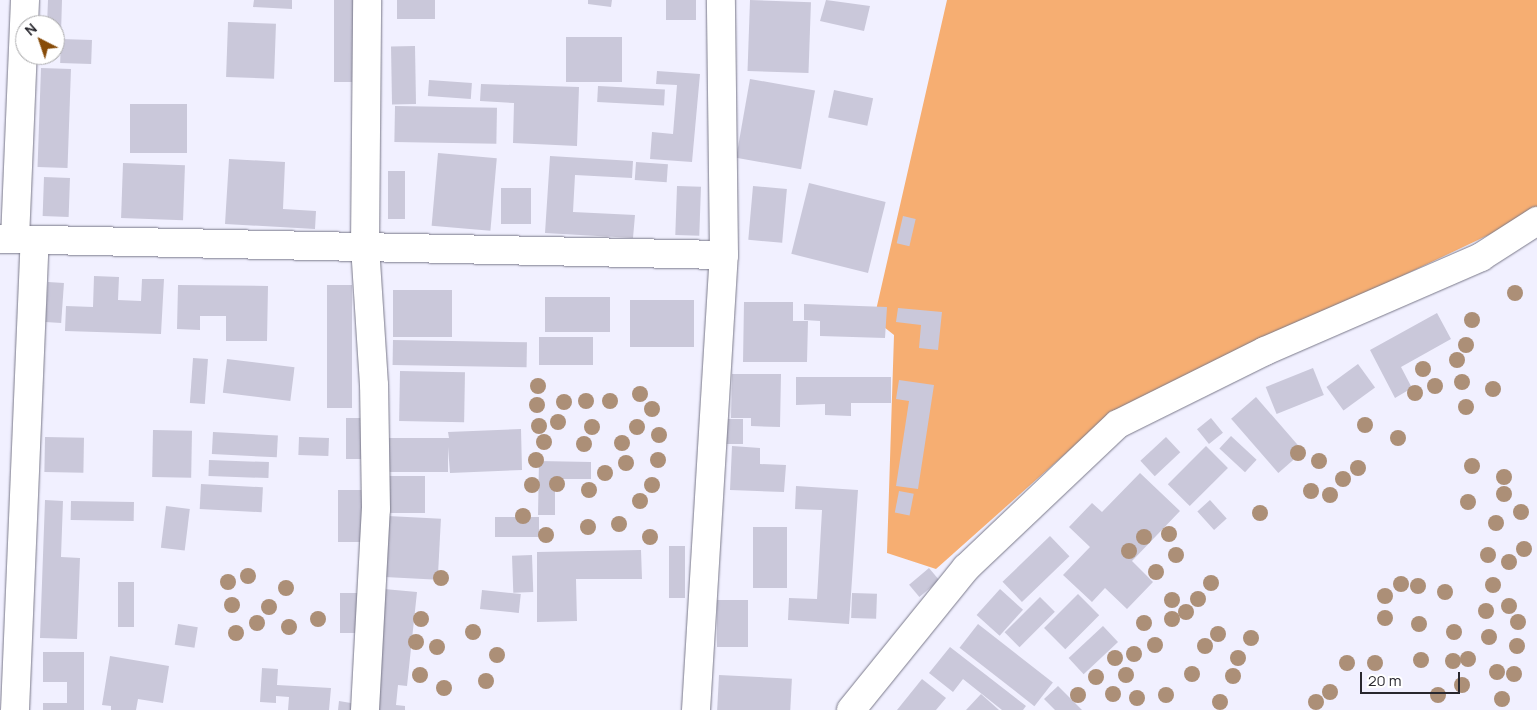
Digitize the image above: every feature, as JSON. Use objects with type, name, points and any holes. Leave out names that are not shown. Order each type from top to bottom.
[{"type":"street","points":[[15,710],[17,240],[25,0]]},
{"type":"street","points":[[365,710],[376,509],[374,385],[365,247],[367,0]]},
{"type":"street","points":[[696,710],[724,255],[721,0]]},
{"type":"street","points":[[851,710],[966,568],[1118,424],[1265,351],[1481,257],[1537,221]]},
{"type":"street","points":[[17,240],[724,255]]},
{"type":"shaded area","points":[[947,0],[1537,0],[1537,212],[1109,415],[936,569],[887,553],[894,335],[874,319]]},
{"type":"building","points":[[48,0],[62,0],[62,15],[47,15]]},
{"type":"building","points":[[254,0],[292,0],[292,9],[253,7]]},
{"type":"building","points":[[334,0],[357,0],[357,82],[334,82]]},
{"type":"building","points":[[397,0],[435,0],[435,19],[397,19]]},
{"type":"building","points":[[588,0],[612,0],[611,7],[588,4]]},
{"type":"building","points":[[666,0],[696,0],[696,20],[666,20]]},
{"type":"building","points":[[750,0],[811,2],[808,73],[748,71]]},
{"type":"building","points":[[826,0],[870,6],[864,31],[820,21]]},
{"type":"building","points":[[228,22],[276,24],[274,79],[226,77]]},
{"type":"building","points":[[566,37],[622,37],[622,82],[566,82]]},
{"type":"building","points":[[65,39],[92,40],[91,64],[65,63]]},
{"type":"building","points":[[391,46],[415,46],[416,104],[392,104]]},
{"type":"building","points":[[41,68],[71,69],[68,168],[38,167]]},
{"type":"building","points":[[657,71],[700,74],[692,162],[650,159],[652,132],[673,134],[677,85],[656,84]]},
{"type":"building","points":[[750,79],[815,90],[801,169],[736,158]]},
{"type":"building","points":[[429,80],[472,83],[471,99],[428,96]]},
{"type":"building","points":[[481,84],[579,87],[577,146],[513,143],[514,103],[480,101]]},
{"type":"building","points":[[598,86],[665,90],[664,105],[597,102]]},
{"type":"building","points":[[834,90],[873,98],[867,126],[828,117]]},
{"type":"building","points":[[130,104],[187,104],[187,153],[130,153]]},
{"type":"building","points":[[395,106],[497,108],[496,144],[394,142]]},
{"type":"building","points":[[438,153],[497,158],[490,231],[432,226]]},
{"type":"building","points":[[550,156],[633,161],[632,178],[575,175],[573,212],[635,215],[633,238],[545,233]]},
{"type":"building","points":[[229,159],[285,162],[283,209],[316,211],[315,229],[225,224]]},
{"type":"building","points":[[636,162],[668,164],[667,182],[635,180]]},
{"type":"building","points":[[123,163],[185,165],[183,220],[121,218]]},
{"type":"building","points":[[388,171],[405,171],[405,219],[388,219]]},
{"type":"building","points":[[44,177],[70,178],[69,217],[43,216]]},
{"type":"building","points":[[809,183],[886,202],[868,273],[791,254]]},
{"type":"building","points":[[677,186],[701,187],[699,236],[675,235]]},
{"type":"building","points":[[753,186],[787,189],[782,243],[748,240]]},
{"type":"building","points":[[501,188],[531,188],[531,224],[501,224]]},
{"type":"building","points":[[903,216],[916,219],[909,246],[897,243]]},
{"type":"building","points":[[94,276],[119,277],[118,300],[141,301],[142,279],[164,279],[161,334],[65,331],[66,306],[93,307]]},
{"type":"building","points":[[48,282],[64,283],[61,323],[45,322]]},
{"type":"building","points":[[178,285],[268,286],[267,341],[226,341],[226,316],[200,316],[200,330],[177,329]]},
{"type":"building","points":[[327,285],[352,285],[352,408],[327,408]]},
{"type":"building","points":[[393,290],[452,290],[452,337],[393,337]]},
{"type":"building","points":[[545,297],[610,297],[610,332],[545,332]]},
{"type":"building","points":[[630,300],[694,300],[694,347],[630,347]]},
{"type":"building","points":[[744,302],[793,302],[793,321],[808,321],[807,362],[743,362]]},
{"type":"building","points":[[804,304],[887,307],[885,338],[820,336],[820,321],[804,320]]},
{"type":"building","points":[[898,308],[942,312],[938,350],[919,348],[921,325],[896,322]]},
{"type":"building","points":[[1437,313],[1451,339],[1401,367],[1412,388],[1395,398],[1370,350]]},
{"type":"building","points":[[539,337],[593,337],[593,365],[539,365]]},
{"type":"building","points":[[393,340],[527,342],[527,367],[393,365]]},
{"type":"building","points":[[193,358],[208,359],[205,404],[190,403]]},
{"type":"building","points":[[227,359],[294,367],[290,401],[223,393]]},
{"type":"building","points":[[1358,364],[1375,387],[1343,410],[1326,387]]},
{"type":"building","points":[[1313,368],[1324,395],[1277,414],[1266,387]]},
{"type":"building","points":[[400,371],[465,372],[464,422],[399,421]]},
{"type":"building","points":[[732,374],[781,374],[780,427],[751,426],[751,418],[731,418]]},
{"type":"building","points":[[796,377],[891,377],[891,403],[851,403],[851,416],[825,415],[825,404],[796,405]]},
{"type":"building","points":[[899,380],[934,385],[918,489],[896,486],[909,401],[896,399]]},
{"type":"building","points":[[1256,397],[1303,451],[1278,473],[1231,419]]},
{"type":"building","points":[[346,418],[372,418],[372,459],[346,459]]},
{"type":"building","points":[[1211,418],[1223,433],[1209,444],[1197,429]]},
{"type":"building","points":[[720,419],[743,419],[743,444],[720,444]]},
{"type":"building","points":[[521,429],[522,470],[450,473],[448,447],[448,472],[388,472],[389,438],[449,438],[448,432]]},
{"type":"building","points":[[153,430],[192,431],[191,478],[152,477]]},
{"type":"building","points":[[213,432],[278,435],[277,457],[212,454]]},
{"type":"building","points":[[1231,436],[1257,460],[1245,472],[1219,448]]},
{"type":"building","points":[[45,437],[84,438],[83,473],[44,472]]},
{"type":"building","points":[[299,437],[329,438],[328,456],[298,455]]},
{"type":"building","points":[[1166,437],[1180,452],[1155,476],[1140,461]]},
{"type":"building","points":[[732,446],[760,448],[760,464],[786,465],[784,492],[730,490]]},
{"type":"building","points":[[1206,446],[1228,468],[1190,506],[1168,484]]},
{"type":"building","points":[[209,460],[269,462],[268,478],[208,476]]},
{"type":"building","points":[[539,461],[591,462],[591,479],[555,479],[555,515],[538,515]]},
{"type":"building","points":[[1140,473],[1180,511],[1132,561],[1153,582],[1127,609],[1105,588],[1092,602],[1063,575],[1090,547],[1069,527],[1092,503],[1102,512]]},
{"type":"building","points":[[387,476],[425,476],[425,513],[387,513]]},
{"type":"building","points":[[201,484],[263,487],[262,512],[200,509]]},
{"type":"building","points":[[796,486],[858,490],[849,624],[788,620],[789,598],[817,599],[822,510],[795,509]]},
{"type":"building","points":[[338,490],[362,490],[362,542],[338,542]]},
{"type":"building","points":[[899,491],[914,494],[910,515],[895,513]]},
{"type":"building","points":[[45,500],[63,501],[61,557],[80,558],[77,639],[40,638]]},
{"type":"building","points":[[1210,500],[1227,519],[1214,530],[1197,511]]},
{"type":"building","points":[[71,501],[134,502],[134,521],[71,520]]},
{"type":"building","points":[[166,506],[190,509],[185,551],[161,548]]},
{"type":"building","points":[[388,516],[441,519],[438,580],[385,577]]},
{"type":"building","points":[[495,517],[539,517],[539,537],[495,537]]},
{"type":"building","points":[[753,527],[787,527],[787,588],[753,588]]},
{"type":"building","points":[[1050,536],[1069,556],[1022,602],[1003,582]]},
{"type":"building","points":[[669,546],[685,546],[685,598],[669,598]]},
{"type":"building","points":[[641,550],[642,579],[576,579],[577,621],[537,622],[537,552]]},
{"type":"building","points":[[532,555],[533,592],[513,593],[512,556]]},
{"type":"building","points":[[929,568],[939,580],[919,597],[909,585]]},
{"type":"building","points":[[118,582],[134,582],[134,627],[118,627]]},
{"type":"building","points":[[384,589],[417,592],[407,686],[398,685],[396,705],[405,706],[405,710],[372,710]]},
{"type":"building","points":[[1000,589],[1023,610],[1000,636],[977,615]]},
{"type":"building","points":[[482,590],[521,594],[519,613],[480,609]]},
{"type":"building","points":[[340,593],[362,593],[362,633],[340,633]]},
{"type":"building","points":[[852,593],[877,594],[876,619],[851,618]]},
{"type":"building","points":[[1078,594],[1099,615],[1065,649],[1044,628]]},
{"type":"building","points":[[1040,597],[1055,612],[1019,647],[1005,632]]},
{"type":"building","points":[[717,600],[748,600],[748,647],[717,647]]},
{"type":"building","points":[[178,624],[198,627],[194,648],[175,645]]},
{"type":"building","points":[[978,624],[1053,682],[1034,706],[960,648]]},
{"type":"building","points":[[1103,626],[1118,642],[1084,674],[1069,658]]},
{"type":"building","points":[[950,647],[1026,706],[1023,710],[1002,710],[963,679],[953,692],[929,673]]},
{"type":"building","points":[[43,652],[84,652],[84,710],[43,710],[43,703],[67,703],[67,682],[43,682]]},
{"type":"building","points":[[110,656],[169,666],[163,703],[138,699],[136,710],[111,710],[111,706],[102,705]]},
{"type":"building","points":[[262,668],[278,669],[277,685],[331,688],[329,710],[288,710],[289,697],[276,696],[276,703],[260,702]]},
{"type":"building","points":[[719,675],[792,679],[790,710],[717,710]]},
{"type":"building","points":[[922,679],[946,698],[936,710],[897,710]]},
{"type":"building","points":[[1058,686],[1082,710],[1055,710],[1044,699]]},
{"type":"building","points":[[981,694],[999,710],[966,710]]},
{"type":"building","points":[[339,701],[357,704],[356,710],[338,710]]}]
